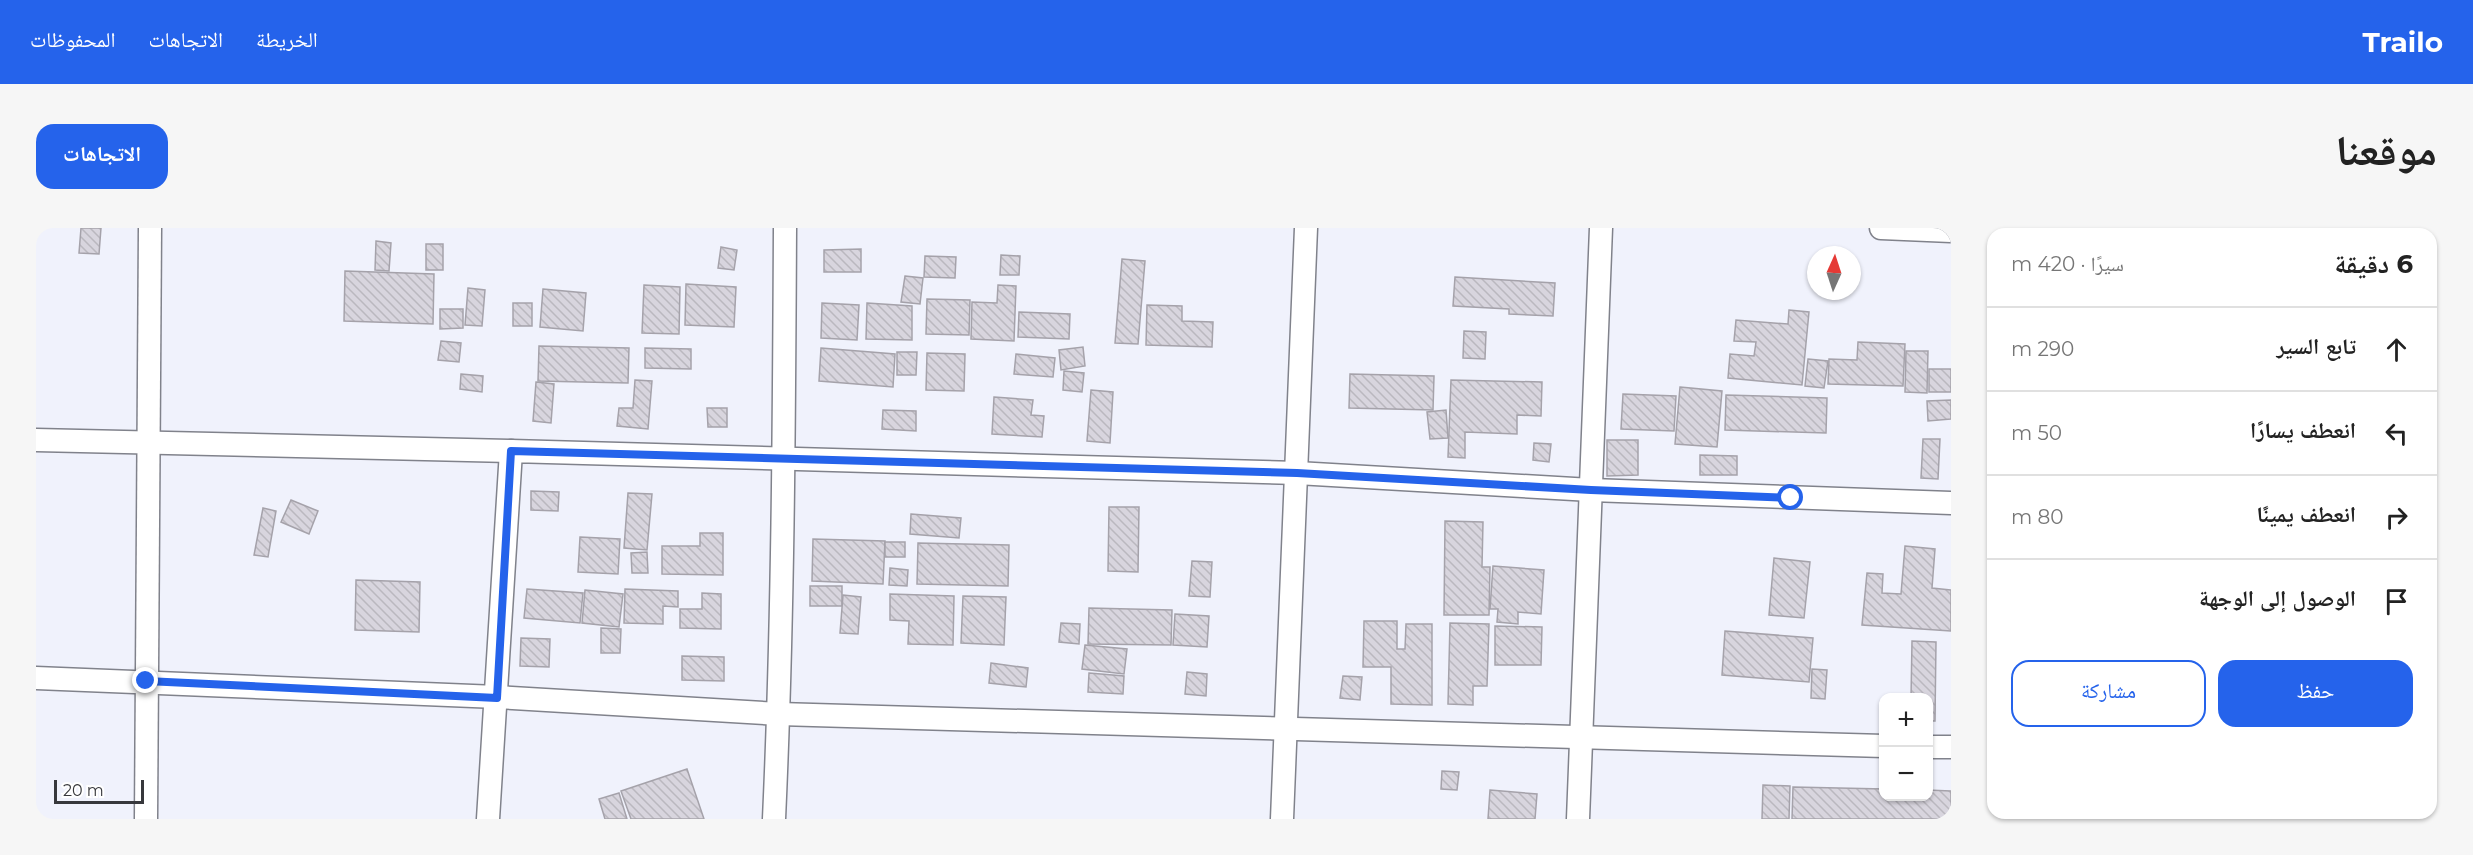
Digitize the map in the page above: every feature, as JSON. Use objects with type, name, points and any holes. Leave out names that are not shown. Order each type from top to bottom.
[{"type":"street","points":[[146,819],[150,228]]},
{"type":"street","points":[[774,819],[779,714],[784,459],[785,228]]},
{"type":"street","points":[[1282,819],[1306,228]]},
{"type":"street","points":[[1578,819],[1601,228]]},
{"type":"street","points":[[1881,228],[1951,231]]},
{"type":"street","points":[[36,440],[1297,473],[1591,490],[1951,503]]},
{"type":"street","points":[[488,819],[511,451]]},
{"type":"street","points":[[36,678],[497,698],[779,714],[1879,746]]},
{"type":"street","points":[[1933,747],[1951,747]]},
{"type":"building","points":[[81,228],[101,228],[99,254],[79,253]]},
{"type":"building","points":[[376,241],[391,243],[389,271],[375,270]]},
{"type":"building","points":[[426,244],[443,244],[443,270],[426,270]]},
{"type":"building","points":[[721,247],[737,250],[734,270],[718,268]]},
{"type":"building","points":[[861,249],[861,272],[824,272],[824,250]]},
{"type":"building","points":[[1001,255],[1020,256],[1019,275],[1000,275]]},
{"type":"building","points":[[925,256],[956,257],[955,278],[924,277]]},
{"type":"building","points":[[1122,259],[1145,261],[1138,344],[1115,343]]},
{"type":"building","points":[[345,271],[434,274],[433,324],[344,321]]},
{"type":"building","points":[[905,276],[923,278],[920,304],[901,302]]},
{"type":"building","points":[[1455,277],[1555,283],[1553,316],[1509,314],[1509,309],[1453,306]]},
{"type":"building","points":[[686,284],[736,287],[734,327],[685,325]]},
{"type":"building","points":[[644,285],[680,287],[679,334],[642,333]]},
{"type":"building","points":[[998,285],[1016,286],[1014,341],[971,339],[972,302],[997,303]]},
{"type":"building","points":[[468,288],[485,290],[482,326],[465,325]]},
{"type":"building","points":[[543,289],[586,293],[583,331],[540,327]]},
{"type":"building","points":[[927,299],[970,300],[969,335],[926,334]]},
{"type":"building","points":[[513,303],[532,303],[532,326],[513,326]]},
{"type":"building","points":[[822,303],[859,305],[857,340],[821,338]]},
{"type":"building","points":[[867,303],[912,306],[912,340],[866,339]]},
{"type":"building","points":[[1147,305],[1182,306],[1182,321],[1213,322],[1212,347],[1146,345]]},
{"type":"building","points":[[440,309],[463,309],[463,328],[440,329]]},
{"type":"building","points":[[1789,310],[1809,312],[1802,385],[1728,378],[1730,354],[1754,356],[1756,342],[1734,341],[1736,320],[1788,324]]},
{"type":"building","points":[[1019,312],[1070,314],[1069,339],[1018,337]]},
{"type":"building","points":[[1464,331],[1486,332],[1485,359],[1463,358]]},
{"type":"building","points":[[441,341],[461,343],[459,362],[438,360]]},
{"type":"building","points":[[1858,342],[1905,344],[1903,386],[1828,384],[1829,359],[1857,360]]},
{"type":"building","points":[[539,346],[629,348],[628,383],[538,381]]},
{"type":"building","points":[[1083,347],[1085,366],[1061,370],[1059,350]]},
{"type":"building","points":[[645,348],[691,349],[691,369],[645,368]]},
{"type":"building","points":[[821,348],[895,354],[893,387],[819,381]]},
{"type":"building","points":[[1906,351],[1928,351],[1927,393],[1905,392]]},
{"type":"building","points":[[897,352],[917,352],[916,375],[897,375]]},
{"type":"building","points":[[927,353],[965,354],[964,391],[926,390]]},
{"type":"building","points":[[1016,354],[1055,358],[1053,377],[1014,374]]},
{"type":"building","points":[[1808,359],[1828,361],[1824,388],[1805,386]]},
{"type":"building","points":[[1929,369],[1951,369],[1951,392],[1929,392]]},
{"type":"building","points":[[1064,371],[1084,373],[1082,392],[1063,390]]},
{"type":"building","points":[[461,374],[483,376],[482,392],[460,389]]},
{"type":"building","points":[[1350,374],[1434,376],[1433,410],[1349,408]]},
{"type":"building","points":[[635,380],[652,381],[648,429],[617,426],[619,408],[633,408]]},
{"type":"building","points":[[1451,380],[1542,382],[1541,416],[1517,415],[1517,434],[1465,432],[1465,458],[1448,457]]},
{"type":"building","points":[[536,382],[554,384],[551,423],[533,421]]},
{"type":"building","points":[[1680,387],[1722,391],[1717,447],[1675,444]]},
{"type":"building","points":[[1091,390],[1113,392],[1110,443],[1087,441]]},
{"type":"building","points":[[1623,394],[1676,396],[1674,431],[1621,429]]},
{"type":"building","points":[[1726,395],[1827,398],[1826,433],[1725,430]]},
{"type":"building","points":[[994,397],[1033,400],[1031,415],[1044,416],[1042,437],[992,434]]},
{"type":"building","points":[[1951,400],[1951,419],[1928,421],[1927,401]]},
{"type":"building","points":[[707,408],[727,408],[727,427],[708,427]]},
{"type":"building","points":[[883,410],[916,411],[916,431],[882,429]]},
{"type":"building","points":[[1446,410],[1448,438],[1430,439],[1427,412]]},
{"type":"building","points":[[1923,439],[1940,439],[1938,479],[1921,478]]},
{"type":"building","points":[[1607,440],[1638,440],[1638,475],[1607,476]]},
{"type":"building","points":[[1534,443],[1551,444],[1549,462],[1533,460]]},
{"type":"building","points":[[1700,455],[1737,456],[1737,475],[1700,475]]},
{"type":"building","points":[[531,491],[559,492],[558,511],[531,510]]},
{"type":"building","points":[[628,493],[652,494],[647,550],[624,548]]},
{"type":"building","points":[[291,500],[318,511],[309,534],[281,522]]},
{"type":"building","points":[[1109,507],[1139,507],[1138,572],[1108,571]]},
{"type":"building","points":[[263,508],[276,511],[268,557],[254,555]]},
{"type":"building","points":[[911,514],[961,518],[959,538],[910,534]]},
{"type":"building","points":[[1445,521],[1483,522],[1482,567],[1490,567],[1489,615],[1444,615]]},
{"type":"building","points":[[700,533],[723,533],[723,575],[662,574],[662,546],[700,546]]},
{"type":"building","points":[[580,537],[620,539],[618,574],[578,572]]},
{"type":"building","points":[[813,539],[885,541],[883,584],[812,581]]},
{"type":"building","points":[[885,542],[905,542],[905,557],[885,557]]},
{"type":"building","points":[[918,543],[1009,545],[1008,586],[917,584]]},
{"type":"building","points":[[1905,546],[1935,549],[1932,588],[1951,590],[1951,631],[1862,625],[1867,573],[1883,574],[1882,593],[1901,594]]},
{"type":"building","points":[[647,552],[648,573],[632,573],[631,553]]},
{"type":"building","points":[[1774,558],[1810,562],[1804,618],[1769,615]]},
{"type":"building","points":[[1192,561],[1212,562],[1210,597],[1189,596]]},
{"type":"building","points":[[1493,566],[1544,570],[1541,614],[1518,612],[1518,624],[1497,622],[1498,609],[1490,609]]},
{"type":"building","points":[[890,568],[908,570],[907,586],[889,585]]},
{"type":"building","points":[[356,580],[420,582],[419,632],[355,630]]},
{"type":"building","points":[[810,586],[842,586],[842,606],[810,606]]},
{"type":"building","points":[[527,589],[583,593],[580,623],[524,618]]},
{"type":"building","points":[[625,589],[678,591],[678,607],[663,606],[663,624],[624,623]]},
{"type":"building","points":[[585,590],[623,594],[619,627],[582,623]]},
{"type":"building","points":[[702,593],[721,594],[721,629],[680,628],[680,609],[702,609]]},
{"type":"building","points":[[890,594],[954,596],[953,645],[908,644],[909,621],[890,620]]},
{"type":"building","points":[[843,595],[861,597],[858,634],[840,633]]},
{"type":"building","points":[[963,596],[1006,597],[1004,645],[961,643]]},
{"type":"building","points":[[1089,608],[1172,610],[1171,645],[1088,644]]},
{"type":"building","points":[[1175,614],[1209,616],[1207,647],[1173,645]]},
{"type":"building","points":[[1364,621],[1397,621],[1397,649],[1405,649],[1406,624],[1432,624],[1432,705],[1391,704],[1391,667],[1363,667]]},
{"type":"building","points":[[1061,623],[1080,624],[1079,644],[1059,642]]},
{"type":"building","points":[[1450,623],[1489,624],[1487,686],[1473,686],[1473,705],[1448,704]]},
{"type":"building","points":[[1495,626],[1542,627],[1541,665],[1495,665]]},
{"type":"building","points":[[601,628],[621,629],[620,653],[601,653]]},
{"type":"building","points":[[1725,631],[1813,638],[1809,682],[1722,675]]},
{"type":"building","points":[[521,638],[550,639],[549,667],[520,666]]},
{"type":"building","points":[[1912,641],[1936,642],[1935,721],[1933,721],[1933,693],[1911,693]]},
{"type":"building","points":[[1085,645],[1127,649],[1124,674],[1082,669]]},
{"type":"building","points":[[682,656],[724,657],[724,681],[682,680]]},
{"type":"building","points":[[991,663],[1028,668],[1026,687],[989,683]]},
{"type":"building","points":[[1812,669],[1827,670],[1825,699],[1811,698]]},
{"type":"building","points":[[1187,672],[1207,674],[1206,696],[1185,694]]},
{"type":"building","points":[[1089,673],[1124,676],[1123,694],[1088,692]]},
{"type":"building","points":[[1343,676],[1362,677],[1360,700],[1340,698]]},
{"type":"building","points":[[687,769],[704,819],[631,819],[621,791]]},
{"type":"building","points":[[1442,771],[1459,772],[1457,790],[1441,789]]},
{"type":"building","points":[[1763,785],[1790,786],[1789,819],[1762,819]]},
{"type":"building","points":[[1793,787],[1879,789],[1879,801],[1933,801],[1933,790],[1951,791],[1951,819],[1792,819]]},
{"type":"building","points":[[1490,790],[1537,794],[1535,819],[1488,819]]},
{"type":"building","points":[[619,793],[627,819],[605,819],[599,799]]},
{"type":"route","points":[[146,681],[497,698],[511,451],[1297,473],[1591,490],[1791,498]]}]
